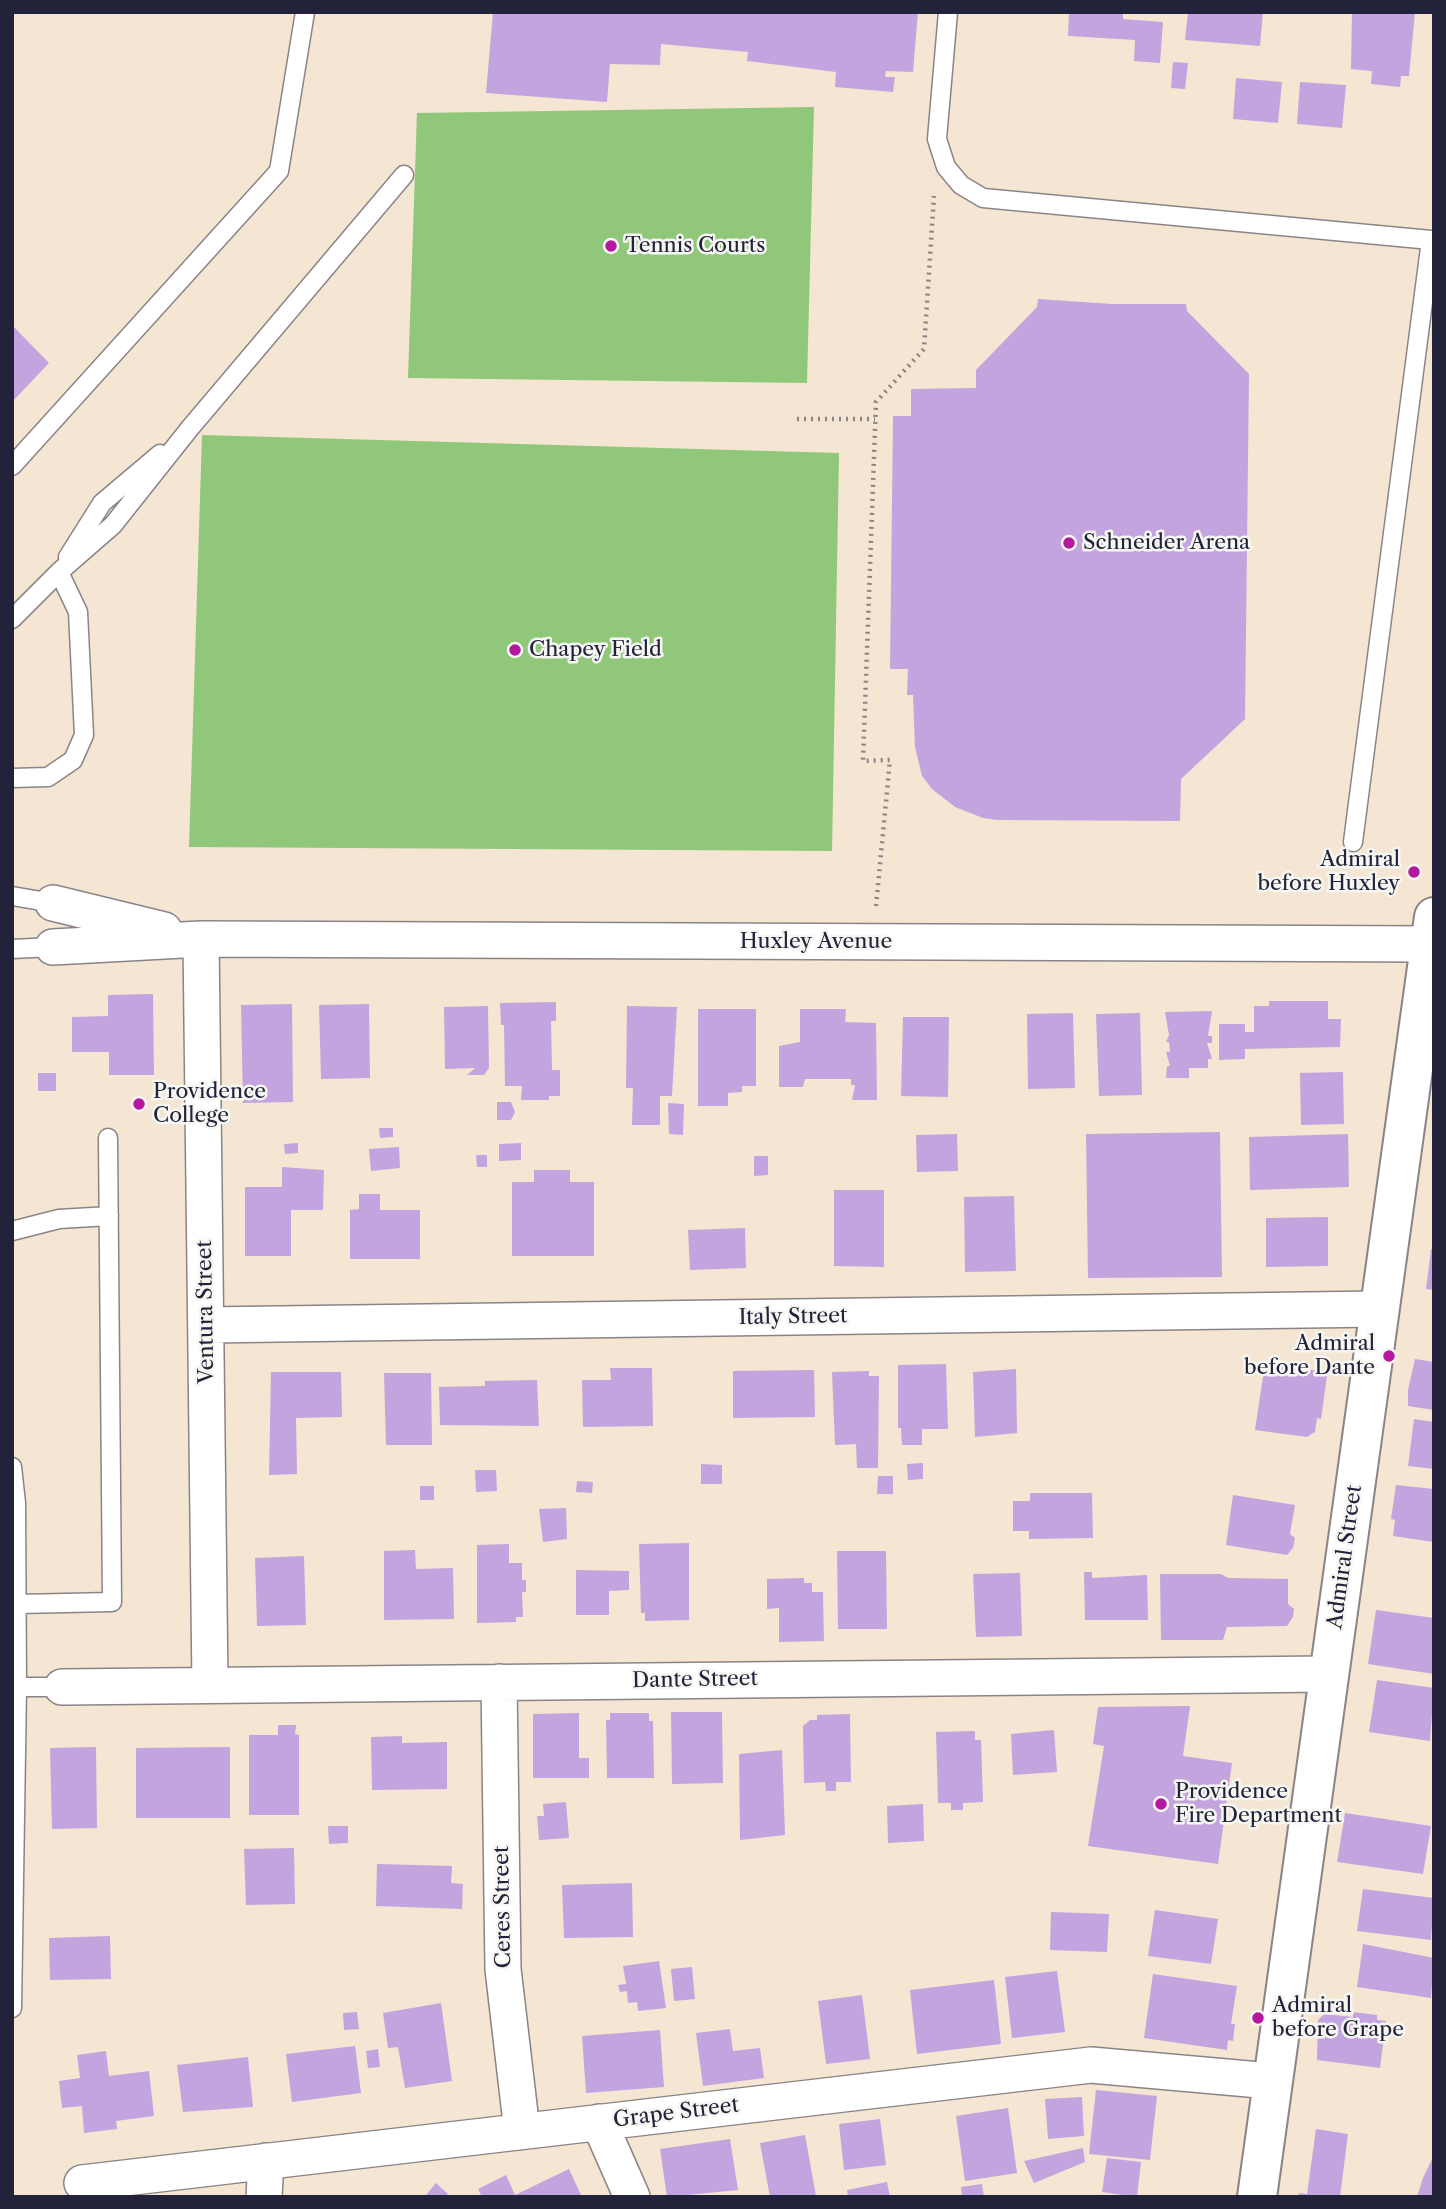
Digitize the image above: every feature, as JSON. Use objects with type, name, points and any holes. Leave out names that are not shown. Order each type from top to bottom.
[{"type":"main road","name":"Admiral Street","points":[[1257,2197],[1432,931]]},
{"type":"street","name":"Huxley Avenue","points":[[54,903],[201,939]]},
{"type":"street","name":"Huxley Avenue","points":[[53,947],[201,939],[873,942],[1432,931]]},
{"type":"street","name":"Ventura Street","points":[[201,939],[211,1685]]},
{"type":"street","name":"Italy Street","points":[[206,1325],[1379,1309]]},
{"type":"street","name":"Dante Street","points":[[62,1687],[1328,1674]]},
{"type":"street","name":"Ceres Street","points":[[499,1682],[503,1969],[522,2131]]},
{"type":"street","name":"Grape Street","points":[[82,2182],[1091,2065],[1271,2081]]},
{"type":"street","points":[[599,2122],[632,2197]]},
{"type":"street","points":[[264,2197],[266,2161]]},
{"type":"lane","points":[[12,466],[279,171],[305,12]]},
{"type":"lane","points":[[948,12],[937,139],[946,167],[961,186],[984,198],[1432,240],[1353,842]]},
{"type":"lane","points":[[12,619],[59,572],[113,525],[190,428],[404,175]]},
{"type":"lane","points":[[12,778],[48,777],[73,760],[83,735],[78,612],[59,572]]},
{"type":"lane","points":[[12,896],[54,903]]},
{"type":"lane","points":[[12,949],[53,947]]},
{"type":"lane","points":[[18,1604],[112,1602],[108,1138]]},
{"type":"lane","points":[[12,1231],[59,1219],[109,1216]]},
{"type":"lane","points":[[12,1467],[16,1503],[18,1604],[12,2008]]},
{"type":"lane","points":[[15,1687],[62,1687]]},
{"type":"path","points":[[873,942],[890,761],[863,761],[876,401],[924,349],[937,139]]},
{"type":"path","points":[[797,419],[875,419]]},
{"type":"green space","name":"Tennis Courts","points":[[814,107],[807,383],[408,378],[417,113]]},
{"type":"green space","name":"Chapey Field","points":[[202,435],[839,453],[832,851],[189,847]]},
{"type":"building","points":[[493,12],[918,12],[913,72],[886,71],[885,77],[895,77],[893,92],[835,87],[836,72],[747,61],[748,52],[661,44],[660,65],[610,64],[607,102],[486,93]]},
{"type":"building","points":[[1069,12],[1123,12],[1123,19],[1163,22],[1160,63],[1134,61],[1135,40],[1068,36]]},
{"type":"building","points":[[1188,12],[1263,12],[1260,46],[1185,40]]},
{"type":"building","points":[[1352,12],[1415,12],[1409,76],[1401,76],[1400,87],[1371,84],[1372,71],[1351,69]]},
{"type":"building","points":[[1173,62],[1188,63],[1185,89],[1171,88]]},
{"type":"building","points":[[1236,78],[1282,82],[1278,123],[1233,119]]},
{"type":"building","points":[[1300,82],[1346,85],[1342,128],[1297,124]]},
{"type":"building","name":"Schneider Arena","points":[[1038,299],[1112,304],[1186,304],[1187,311],[1249,374],[1245,719],[1181,779],[1180,821],[997,820],[983,818],[955,807],[932,789],[922,776],[915,747],[913,695],[907,695],[908,669],[890,669],[893,416],[911,416],[911,389],[976,388],[976,370],[1037,307]]},
{"type":"building","points":[[12,325],[49,363],[12,402]]},
{"type":"building","points":[[153,994],[154,1075],[109,1075],[109,1052],[72,1052],[72,1017],[108,1016],[108,995]]},
{"type":"building","points":[[1269,1001],[1328,1001],[1328,1019],[1341,1019],[1340,1047],[1245,1049],[1245,1059],[1219,1060],[1219,1024],[1245,1024],[1245,1032],[1254,1032],[1254,1006],[1269,1006]]},
{"type":"building","points":[[556,1002],[556,1021],[551,1021],[552,1070],[560,1070],[560,1096],[549,1096],[549,1100],[521,1100],[522,1086],[505,1086],[504,1025],[501,1025],[500,1003]]},
{"type":"building","points":[[292,1004],[293,1102],[243,1103],[241,1005]]},
{"type":"building","points":[[369,1004],[370,1078],[321,1079],[319,1005]]},
{"type":"building","points":[[488,1006],[489,1068],[484,1075],[467,1075],[475,1068],[445,1069],[444,1007]]},
{"type":"building","points":[[627,1006],[677,1007],[672,1096],[660,1096],[660,1125],[632,1125],[633,1088],[626,1088]]},
{"type":"building","points":[[698,1009],[756,1009],[756,1086],[742,1086],[742,1092],[728,1093],[728,1106],[698,1106]]},
{"type":"building","points":[[800,1009],[846,1009],[845,1022],[876,1023],[877,1100],[852,1100],[855,1085],[851,1085],[851,1079],[805,1079],[803,1087],[779,1087],[779,1046],[800,1042]]},
{"type":"building","points":[[1212,1011],[1208,1036],[1212,1036],[1212,1043],[1207,1043],[1212,1059],[1208,1059],[1208,1068],[1189,1068],[1189,1078],[1166,1078],[1167,1066],[1170,1066],[1166,1052],[1170,1052],[1169,1042],[1166,1042],[1169,1035],[1165,1012]]},
{"type":"building","points":[[1073,1013],[1075,1088],[1028,1089],[1027,1014]]},
{"type":"building","points":[[1140,1013],[1142,1095],[1099,1096],[1096,1014]]},
{"type":"building","points":[[903,1017],[949,1017],[948,1097],[901,1096]]},
{"type":"building","points":[[1343,1072],[1344,1124],[1301,1125],[1300,1073]]},
{"type":"building","points":[[38,1073],[56,1073],[56,1091],[38,1091]]},
{"type":"building","points":[[497,1102],[511,1102],[515,1112],[511,1120],[497,1120]]},
{"type":"building","points":[[668,1103],[684,1104],[683,1135],[669,1134]]},
{"type":"building","points":[[379,1128],[393,1128],[393,1137],[380,1138]]},
{"type":"building","points":[[1220,1132],[1222,1277],[1088,1278],[1086,1134]]},
{"type":"building","points":[[957,1134],[958,1171],[917,1172],[916,1135]]},
{"type":"building","points":[[1348,1134],[1349,1187],[1250,1190],[1249,1137]]},
{"type":"building","points":[[298,1143],[298,1153],[285,1154],[284,1144]]},
{"type":"building","points":[[521,1143],[521,1160],[499,1161],[499,1144]]},
{"type":"building","points":[[399,1147],[400,1168],[371,1171],[369,1149]]},
{"type":"building","points":[[476,1155],[487,1155],[487,1167],[477,1167]]},
{"type":"building","points":[[754,1156],[768,1156],[768,1175],[754,1176]]},
{"type":"building","points":[[282,1167],[324,1170],[323,1210],[291,1210],[291,1256],[245,1256],[245,1187],[282,1187]]},
{"type":"building","points":[[534,1170],[570,1170],[570,1182],[594,1182],[594,1256],[512,1256],[512,1182],[534,1182]]},
{"type":"building","points":[[834,1190],[884,1190],[884,1267],[834,1266]]},
{"type":"building","points":[[359,1194],[380,1194],[380,1210],[420,1210],[420,1259],[350,1259],[350,1210],[359,1209]]},
{"type":"building","points":[[1014,1196],[1016,1271],[965,1272],[964,1197]]},
{"type":"building","points":[[1328,1217],[1328,1266],[1266,1267],[1266,1218]]},
{"type":"building","points":[[745,1228],[746,1268],[690,1270],[688,1230]]},
{"type":"building","points":[[1431,1249],[1434,1249],[1434,1290],[1426,1289]]},
{"type":"building","points":[[1415,1359],[1434,1362],[1434,1410],[1408,1406],[1408,1390]]},
{"type":"building","points":[[1265,1363],[1319,1371],[1319,1375],[1327,1376],[1321,1419],[1317,1418],[1315,1432],[1307,1437],[1255,1430]]},
{"type":"building","points":[[946,1364],[948,1429],[922,1429],[922,1445],[902,1445],[901,1428],[898,1428],[898,1365]]},
{"type":"building","points":[[610,1368],[652,1368],[653,1426],[583,1427],[582,1380],[611,1380]]},
{"type":"building","points":[[1016,1369],[1017,1433],[975,1437],[973,1372]]},
{"type":"building","points":[[814,1370],[815,1417],[733,1418],[733,1371]]},
{"type":"building","points":[[869,1371],[869,1376],[879,1376],[878,1468],[857,1468],[856,1444],[835,1445],[832,1372]]},
{"type":"building","points":[[271,1372],[341,1372],[342,1417],[296,1418],[297,1474],[269,1475]]},
{"type":"building","points":[[384,1373],[431,1373],[432,1445],[386,1445]]},
{"type":"building","points":[[537,1380],[539,1426],[440,1425],[439,1387],[485,1386],[485,1381]]},
{"type":"building","points":[[1414,1419],[1434,1422],[1434,1469],[1408,1466]]},
{"type":"building","points":[[923,1463],[923,1479],[908,1480],[907,1464]]},
{"type":"building","points":[[701,1464],[722,1465],[722,1484],[701,1484]]},
{"type":"building","points":[[475,1470],[496,1470],[497,1491],[476,1492]]},
{"type":"building","points":[[878,1476],[893,1476],[893,1494],[877,1494]]},
{"type":"building","points":[[577,1481],[593,1482],[592,1493],[576,1492]]},
{"type":"building","points":[[1396,1485],[1434,1489],[1434,1542],[1393,1536],[1395,1520],[1391,1519]]},
{"type":"building","points":[[420,1486],[434,1486],[434,1500],[420,1500]]},
{"type":"building","points":[[1030,1493],[1092,1493],[1093,1538],[1029,1539],[1029,1531],[1013,1531],[1013,1501],[1030,1501]]},
{"type":"building","points":[[1233,1495],[1295,1505],[1290,1534],[1295,1538],[1293,1548],[1287,1555],[1226,1545]]},
{"type":"building","points":[[566,1508],[567,1539],[543,1542],[539,1509]]},
{"type":"building","points":[[689,1543],[689,1620],[645,1621],[645,1613],[641,1613],[639,1544]]},
{"type":"building","points":[[509,1544],[509,1563],[522,1563],[522,1580],[526,1580],[526,1592],[522,1592],[523,1617],[516,1617],[516,1622],[477,1623],[477,1545]]},
{"type":"building","points":[[415,1550],[416,1569],[453,1568],[454,1619],[384,1620],[384,1551]]},
{"type":"building","points":[[837,1551],[886,1551],[887,1629],[838,1629]]},
{"type":"building","points":[[304,1556],[306,1625],[257,1626],[255,1558]]},
{"type":"building","points":[[576,1570],[629,1571],[629,1590],[609,1591],[609,1615],[576,1615]]},
{"type":"building","points":[[1084,1572],[1092,1572],[1092,1578],[1147,1575],[1148,1620],[1085,1620]]},
{"type":"building","points":[[1020,1573],[1022,1636],[976,1637],[973,1574]]},
{"type":"building","points":[[1160,1574],[1221,1574],[1228,1578],[1288,1579],[1288,1604],[1294,1609],[1293,1617],[1287,1626],[1227,1627],[1223,1640],[1161,1640]]},
{"type":"building","points":[[804,1578],[804,1583],[812,1583],[812,1592],[823,1592],[824,1641],[779,1642],[779,1608],[767,1609],[767,1579]]},
{"type":"building","points":[[1376,1610],[1434,1618],[1434,1674],[1368,1664]]},
{"type":"building","points":[[1377,1680],[1434,1688],[1430,1741],[1369,1732]]},
{"type":"building","name":"Providence Fire Department","points":[[1190,1706],[1183,1756],[1232,1763],[1218,1864],[1088,1846],[1104,1746],[1093,1744],[1098,1707]]},
{"type":"building","points":[[671,1712],[722,1712],[723,1783],[672,1784]]},
{"type":"building","points":[[579,1713],[579,1758],[589,1758],[589,1778],[533,1778],[533,1714]]},
{"type":"building","points":[[610,1713],[649,1713],[649,1721],[653,1721],[654,1778],[607,1778],[606,1720],[610,1720]]},
{"type":"building","points":[[850,1714],[851,1782],[836,1782],[836,1791],[826,1791],[825,1782],[804,1783],[803,1726],[810,1720],[817,1720],[817,1715]]},
{"type":"building","points":[[278,1725],[296,1725],[295,1734],[299,1735],[299,1815],[249,1815],[249,1735],[278,1735]]},
{"type":"building","points":[[1054,1730],[1057,1772],[1013,1775],[1011,1734]]},
{"type":"building","points":[[975,1731],[975,1740],[981,1740],[983,1802],[963,1803],[963,1810],[951,1810],[951,1803],[938,1803],[936,1732]]},
{"type":"building","points":[[402,1736],[402,1743],[447,1742],[447,1789],[372,1790],[371,1737]]},
{"type":"building","points":[[96,1747],[97,1828],[52,1829],[50,1748]]},
{"type":"building","points":[[230,1747],[230,1818],[136,1818],[136,1748]]},
{"type":"building","points":[[782,1750],[785,1835],[740,1840],[739,1754]]},
{"type":"building","points":[[566,1802],[569,1838],[539,1840],[537,1816],[544,1816],[543,1804]]},
{"type":"building","points":[[923,1804],[924,1841],[888,1843],[887,1806]]},
{"type":"building","points":[[1345,1813],[1431,1826],[1423,1874],[1337,1862]]},
{"type":"building","points":[[328,1826],[348,1826],[348,1843],[329,1844]]},
{"type":"building","points":[[294,1848],[295,1904],[246,1905],[244,1849]]},
{"type":"building","points":[[377,1864],[452,1866],[451,1883],[463,1884],[462,1909],[376,1906]]},
{"type":"building","points":[[632,1883],[633,1937],[564,1938],[562,1885]]},
{"type":"building","points":[[1363,1889],[1434,1898],[1431,1940],[1357,1931]]},
{"type":"building","points":[[1155,1910],[1218,1919],[1211,1964],[1148,1956]]},
{"type":"building","points":[[1051,1912],[1109,1914],[1107,1952],[1050,1950]]},
{"type":"building","points":[[110,1936],[111,1979],[50,1980],[49,1938]]},
{"type":"building","points":[[1363,1944],[1434,1958],[1431,1998],[1357,1987]]},
{"type":"building","points":[[659,1961],[666,2008],[638,2011],[637,2002],[628,2003],[627,1991],[620,1992],[618,1985],[626,1984],[623,1966]]},
{"type":"building","points":[[692,1967],[695,1999],[674,2001],[671,1969]]},
{"type":"building","points":[[1057,1971],[1065,2032],[1012,2038],[1005,1977]]},
{"type":"building","points":[[1153,1974],[1237,1986],[1231,2024],[1235,2024],[1233,2041],[1228,2040],[1227,2050],[1144,2038]]},
{"type":"building","points":[[994,1980],[1001,2044],[917,2054],[910,1990]]},
{"type":"building","points":[[862,1995],[870,2059],[826,2064],[818,2001]]},
{"type":"building","points":[[441,2003],[452,2081],[405,2088],[398,2047],[388,2048],[383,2013]]},
{"type":"building","points":[[357,2012],[359,2029],[344,2030],[343,2013]]},
{"type":"building","points":[[1353,2012],[1377,2015],[1377,2020],[1386,2021],[1380,2068],[1317,2060],[1318,2020],[1324,2014],[1353,2017]]},
{"type":"building","points":[[730,2029],[733,2051],[760,2048],[764,2078],[703,2086],[696,2033]]},
{"type":"building","points":[[660,2030],[664,2087],[586,2093],[582,2036]]},
{"type":"building","points":[[355,2046],[361,2093],[292,2102],[286,2054]]},
{"type":"building","points":[[378,2049],[380,2067],[368,2068],[366,2051]]},
{"type":"building","points":[[106,2051],[109,2076],[149,2071],[154,2116],[116,2121],[117,2129],[84,2133],[82,2106],[62,2108],[59,2081],[80,2078],[77,2055]]},
{"type":"building","points":[[248,2057],[253,2107],[183,2112],[177,2065]]},
{"type":"building","points":[[1096,2090],[1157,2096],[1150,2160],[1089,2154]]},
{"type":"building","points":[[1082,2097],[1084,2136],[1048,2139],[1045,2099]]},
{"type":"building","points":[[1008,2108],[1017,2173],[965,2181],[956,2116]]},
{"type":"building","points":[[880,2119],[886,2165],[844,2170],[839,2124]]},
{"type":"building","points":[[1316,2129],[1348,2134],[1340,2197],[1299,2197],[1299,2193],[1307,2194]]},
{"type":"building","points":[[805,2135],[816,2196],[770,2197],[760,2143]]},
{"type":"building","points":[[730,2139],[738,2190],[667,2197],[660,2149]]},
{"type":"building","points":[[1083,2148],[1085,2162],[1034,2183],[1024,2161]]},
{"type":"building","points":[[1434,2155],[1434,2197],[1417,2197],[1423,2178]]},
{"type":"building","points":[[1107,2158],[1141,2162],[1137,2197],[1102,2192]]},
{"type":"building","points":[[569,2169],[582,2197],[482,2197],[478,2189],[506,2175],[515,2195]]},
{"type":"building","points":[[887,2182],[890,2197],[848,2197],[847,2190]]},
{"type":"building","points":[[436,2183],[448,2194],[445,2197],[426,2195]]},
{"type":"building","points":[[982,2184],[984,2197],[962,2197],[961,2187]]},
{"type":"place","name":"Tennis Courts","points":[[611,246]]},
{"type":"place","name":"Schneider Arena","points":[[1069,543]]},
{"type":"place","name":"Chapey Field","points":[[515,650]]},
{"type":"place","name":"Admiral before Huxley","points":[[1414,872]]},
{"type":"place","name":"Providence College","points":[[139,1104]]},
{"type":"place","name":"Admiral before Dante","points":[[1389,1356]]},
{"type":"place","name":"Providence Fire Department","points":[[1161,1804]]},
{"type":"place","name":"Admiral before Grape","points":[[1258,2018]]}]
